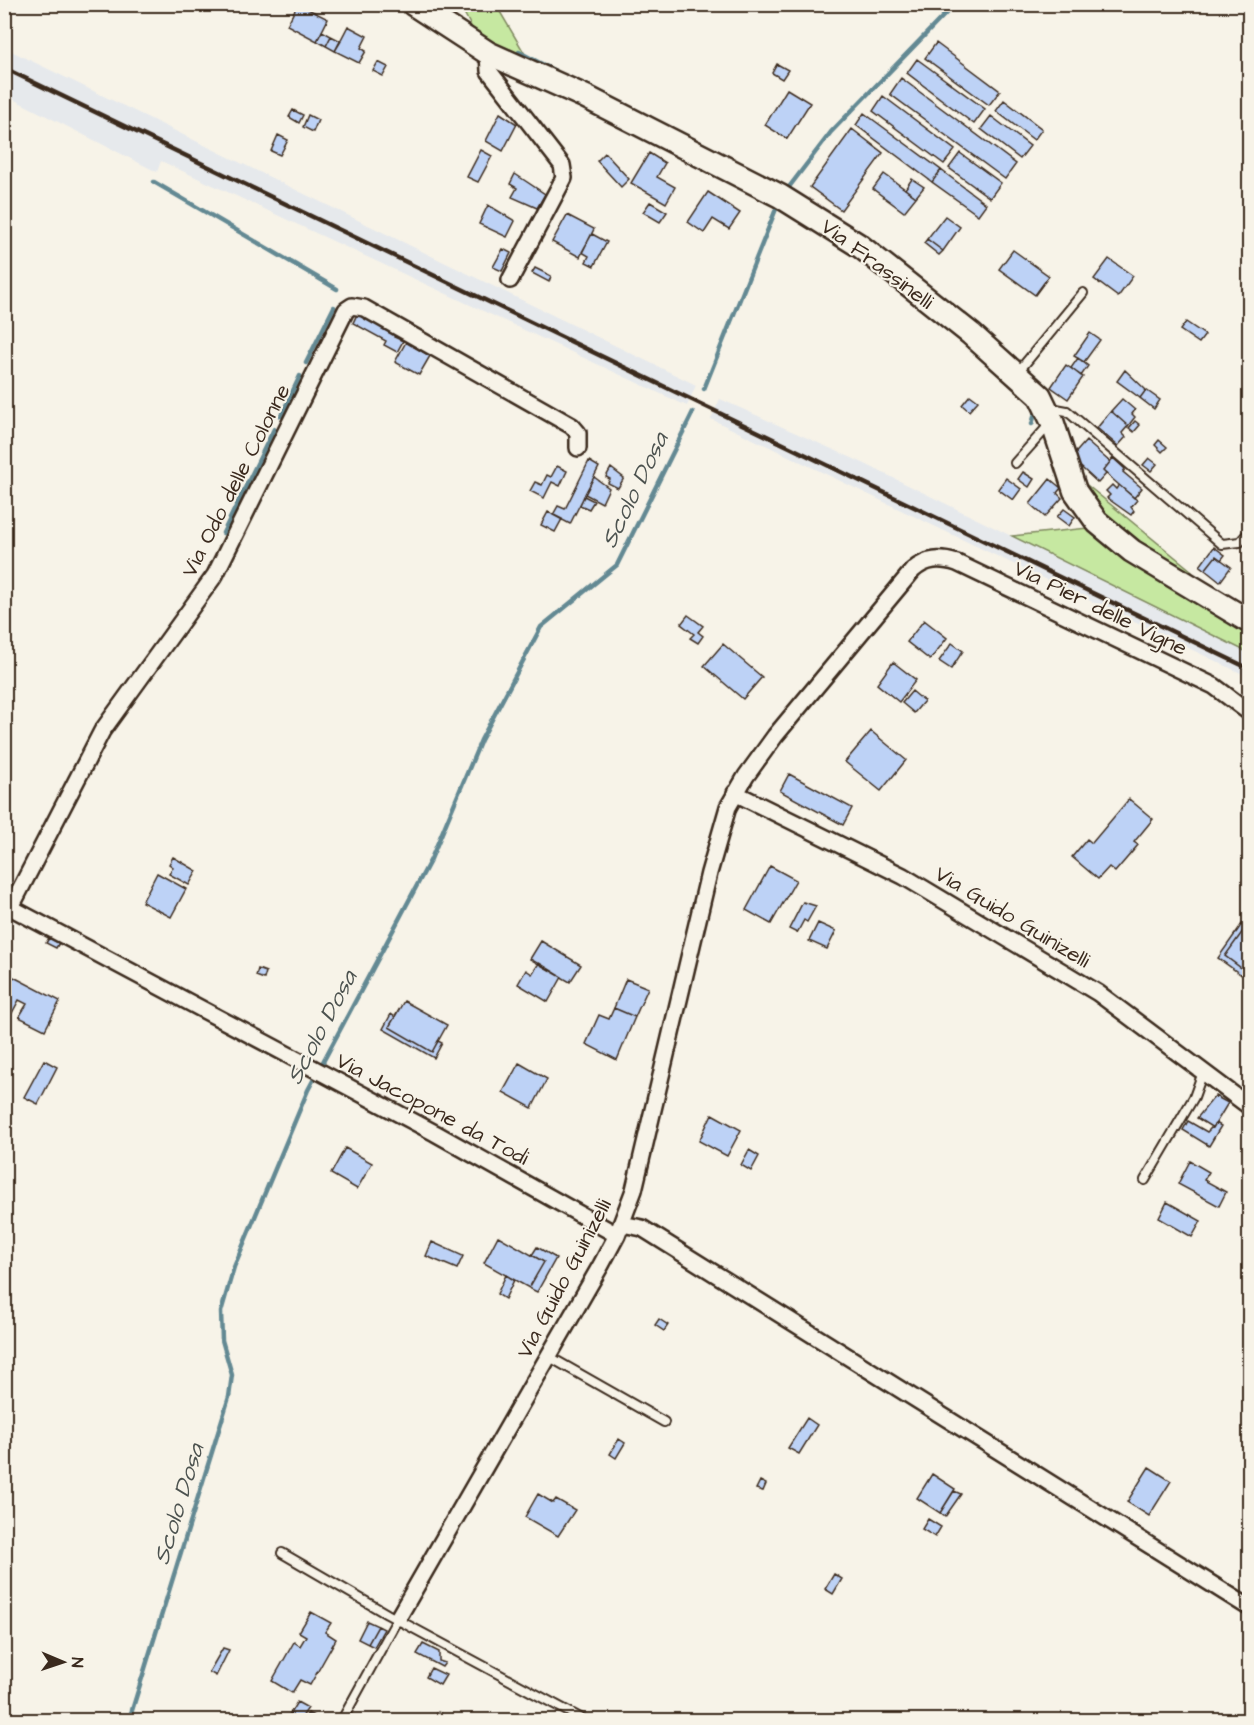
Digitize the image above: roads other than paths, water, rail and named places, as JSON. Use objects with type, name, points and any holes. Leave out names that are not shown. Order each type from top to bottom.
[{"type":"street","name":"Via Frassinelli","points":[[413,4],[488,53],[586,97],[788,201],[837,230],[893,271],[1017,373],[1049,414],[1075,491],[1097,522],[1132,550],[1250,622]]},
{"type":"street","points":[[488,53],[489,71],[562,165],[564,178],[510,280]]},
{"type":"street","name":"Via Odo delle Colonne","points":[[8,905],[102,731],[215,575],[346,310],[352,306],[364,308],[572,426],[578,433],[578,448]]},
{"type":"street","name":"Via Pier delle Vigne","points":[[926,561],[946,560],[957,563],[1214,686],[1250,713]]},
{"type":"street","name":"Via Guido Guinizelli","points":[[398,1618],[620,1229],[634,1190],[719,832],[735,793],[775,736],[913,570],[926,561]]},
{"type":"street","name":"Via Guido Guinizelli","points":[[735,793],[914,882],[1098,993],[1250,1107]]},
{"type":"street","name":"Via Jacopone da Todi","points":[[8,905],[308,1067],[620,1229],[642,1228],[1250,1608]]},
{"type":"lane","points":[[1017,373],[1083,293]]},
{"type":"lane","points":[[1015,463],[1049,414],[1067,411],[1222,544],[1240,542],[1250,531]]},
{"type":"lane","points":[[1145,1180],[1194,1096],[1203,1072]]},
{"type":"lane","points":[[548,1356],[664,1422]]},
{"type":"lane","points":[[282,1552],[527,1692],[584,1720]]},
{"type":"lane","points":[[342,1720],[398,1618]]},
{"type":"waterway","name":"Scolo Dosa","points":[[786,191],[831,132],[955,4]]},
{"type":"waterway","points":[[519,52],[557,72]]},
{"type":"waterway","points":[[154,182],[337,289]]},
{"type":"waterway","name":"Scolo Dosa","points":[[704,389],[778,204]]},
{"type":"waterway","points":[[306,363],[334,307]]},
{"type":"waterway","points":[[281,416],[300,376]]},
{"type":"waterway","points":[[1032,424],[1036,410]]},
{"type":"waterway","name":"Scolo Dosa","points":[[129,1720],[229,1397],[232,1375],[222,1340],[221,1312],[234,1267],[308,1090],[431,859],[481,740],[541,627],[617,565],[693,412]]},
{"type":"waterway","points":[[223,533],[274,429]]},
{"type":"railway","points":[[4,68],[1250,669]]}]
